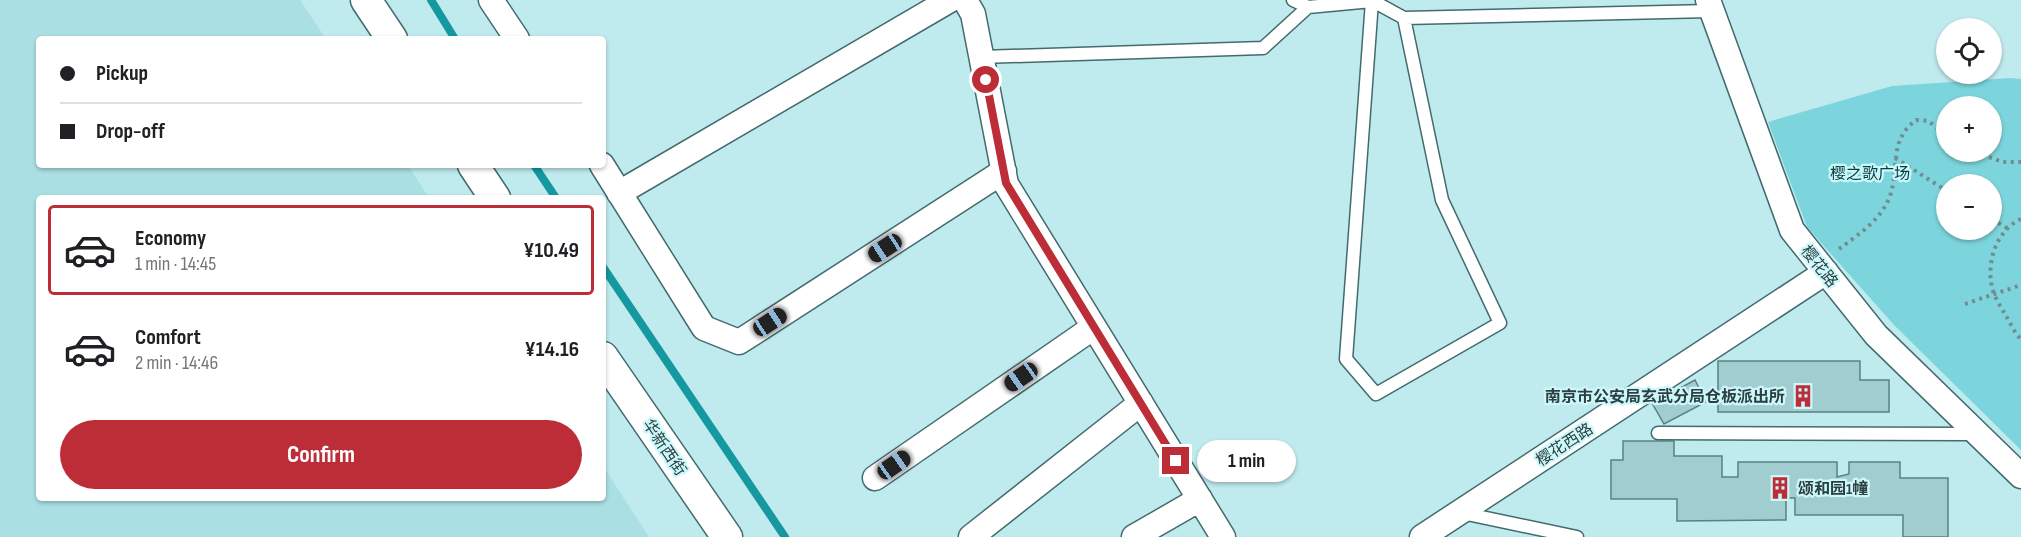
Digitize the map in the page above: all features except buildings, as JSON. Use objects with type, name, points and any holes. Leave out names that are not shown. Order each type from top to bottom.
[{"type":"street","points":[[366,0],[390,36]]},
{"type":"street","points":[[491,0],[515,36]]},
{"type":"street","points":[[620,193],[950,0]]},
{"type":"street","points":[[965,0],[973,14],[1006,183],[1223,537]]},
{"type":"street","name":"樱花路","points":[[1709,5],[1792,230],[1876,335],[2021,476]]},
{"type":"street","points":[[475,168],[493,195]]},
{"type":"street","points":[[604,168],[704,328],[739,342],[1004,171]]},
{"type":"street","name":"樱花西路","points":[[1422,537],[1822,268]]},
{"type":"street","points":[[875,478],[1094,327]]},
{"type":"street","name":"华新西街","points":[[606,361],[727,537]]},
{"type":"street","points":[[971,537],[1141,403]]},
{"type":"street","points":[[1134,537],[1200,499]]},
{"type":"lane","points":[[1293,0],[1308,6],[1372,0],[1404,18],[1709,5]]},
{"type":"lane","points":[[1372,0],[1346,359],[1376,394],[1500,323],[1442,200],[1404,18]]},
{"type":"lane","points":[[982,57],[1263,48],[1308,6]]},
{"type":"lane","points":[[1658,433],[1978,434]]},
{"type":"lane","points":[[1461,512],[1577,537]]},
{"type":"path","points":[[1822,268],[1868,228],[1882,209],[1890,195],[1895,158],[1903,130],[1916,120],[1928,121],[1936,127]]},
{"type":"path","points":[[1895,158],[1936,183]]},
{"type":"path","points":[[2002,162],[2021,162]]},
{"type":"path","points":[[2021,219],[2007,228],[1995,246],[1991,265],[1994,292],[2021,339]]},
{"type":"path","points":[[2002,225],[2007,228]]},
{"type":"path","points":[[1965,304],[1994,292],[2021,285]]},
{"type":"shaded area","points":[[0,0],[300,0],[324,36],[36,36],[36,168],[410,168],[427,195],[36,195],[36,501],[606,501],[606,471],[649,537],[0,537]]},
{"type":"green space","name":"樱之歌广场","points":[[2002,79],[2021,79],[2021,450],[1894,325],[1807,227],[1768,122],[1892,86],[1936,83],[2002,84]]},
{"type":"waterway","points":[[431,0],[453,36]]},
{"type":"waterway","points":[[536,168],[554,195]]},
{"type":"waterway","points":[[606,271],[785,537]]},
{"type":"place","name":"南京市公安局玄武分局仓板派出所","points":[[1803,396]]},
{"type":"place","name":"颂和园1幢","points":[[1780,488]]},
{"type":"route","points":[[986,80],[1006,183],[1176,461]]}]
